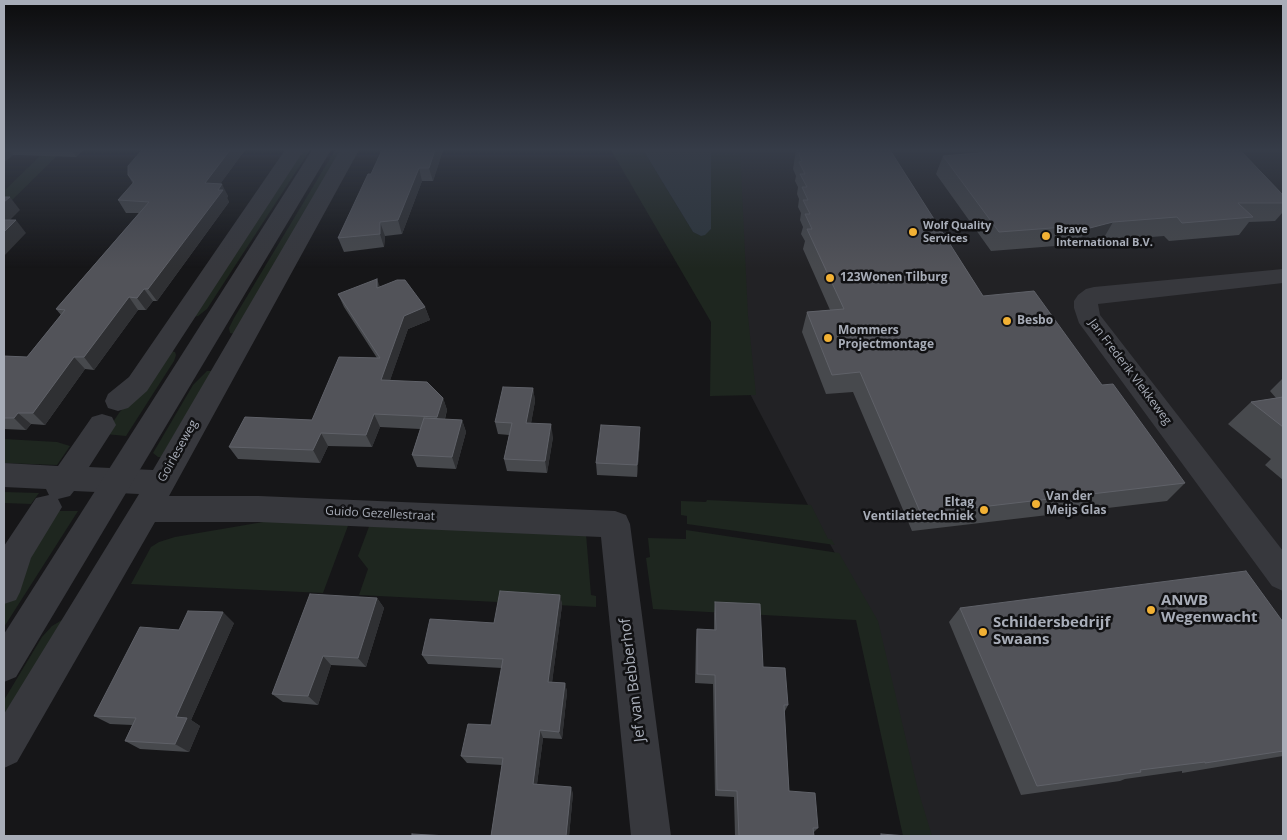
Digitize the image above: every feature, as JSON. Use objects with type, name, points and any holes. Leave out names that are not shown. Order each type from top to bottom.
[{"type":"street","points":[[118,402],[138,384],[269,189]]},
{"type":"street","points":[[4,665],[298,189]]},
{"type":"street","name":"Goirleseweg","points":[[4,749],[146,509],[240,340],[327,189]]},
{"type":"street","name":"Jan Frederik Vlekkeweg","points":[[1283,276],[1094,295],[1086,301],[1088,317],[1283,576]]},
{"type":"street","points":[[169,339],[240,340]]},
{"type":"street","points":[[4,589],[9,581],[16,554],[102,425]]},
{"type":"street","points":[[4,475],[58,490],[117,482],[160,483]]},
{"type":"street","name":"Guido Gezellestraat","points":[[146,509],[259,509],[615,524]]},
{"type":"street","name":"Jef van Bebberhof","points":[[615,524],[651,836]]},
{"type":"street","points":[[51,588],[97,590]]},
{"type":"shaded area","points":[[6,189],[23,189],[4,208],[4,191]]},
{"type":"shaded area","points":[[276,189],[285,189],[207,309],[198,316],[193,317]]},
{"type":"shaded area","points":[[311,189],[321,189],[234,334],[230,333],[229,328]]},
{"type":"shaded area","points":[[634,189],[667,189],[693,232],[701,236],[711,229],[711,189],[742,189],[748,316],[756,395],[710,396],[711,322]]},
{"type":"shaded area","points":[[667,189],[711,189],[711,229],[701,236],[693,232]]},
{"type":"shaded area","points":[[735,189],[1283,189],[1283,836],[926,836],[874,622],[809,507],[747,388]]},
{"type":"shaded area","points":[[171,351],[175,352],[176,355],[174,361],[126,436],[105,434],[119,413]]},
{"type":"shaded area","points":[[207,371],[212,371],[161,457],[158,457],[153,453],[193,385]]},
{"type":"shaded area","points":[[4,439],[57,442],[70,446],[57,465],[4,463]]},
{"type":"shaded area","points":[[4,492],[39,493],[31,504],[4,503]]},
{"type":"shaded area","points":[[707,500],[811,505],[828,539],[831,539],[835,545],[687,524],[687,516],[681,515],[681,501],[706,502]]},
{"type":"shaded area","points":[[55,511],[78,511],[4,627],[4,603],[18,582]]},
{"type":"shaded area","points":[[269,521],[349,523],[323,593],[131,584],[151,547],[159,542],[175,537]]},
{"type":"shaded area","points":[[370,524],[586,534],[591,595],[596,596],[596,607],[359,595],[368,569],[358,556]]},
{"type":"shaded area","points":[[686,530],[839,553],[878,621],[918,790],[932,836],[903,836],[856,620],[653,609],[646,558],[650,557],[648,538],[686,539]]},
{"type":"shaded area","points":[[62,620],[54,644],[4,731],[4,700],[42,637],[52,626]]},
{"type":"building","points":[[128,189],[223,190],[148,289],[144,289],[137,298],[129,297],[84,357],[74,357],[33,413],[18,413],[14,418],[4,418],[4,356],[27,357],[65,310],[56,309],[149,202],[118,200]]},
{"type":"building","points":[[361,189],[410,189],[398,220],[380,222],[380,234],[338,238]]},
{"type":"building","points":[[803,189],[915,189],[983,296],[1034,291],[1102,385],[1113,384],[1185,483],[921,514],[860,372],[832,375],[807,312],[844,309],[807,229],[812,229],[805,214],[810,214],[803,200],[808,200]]},
{"type":"building","points":[[967,189],[1277,189],[1283,195],[1283,203],[1238,203],[1253,217],[1182,223],[1177,217],[1113,222],[1086,229],[1065,227],[999,232]]},
{"type":"building","points":[[4,220],[16,220],[4,232]]},
{"type":"building","points":[[377,279],[377,288],[397,280],[405,280],[425,307],[404,316],[381,380],[427,382],[443,398],[437,417],[374,414],[366,435],[321,433],[313,450],[229,447],[245,417],[312,420],[339,357],[380,358],[338,294]]},
{"type":"building","points":[[503,387],[533,388],[526,423],[551,424],[545,461],[504,459],[512,423],[495,422]]},
{"type":"building","points":[[1283,397],[1283,427],[1251,402]]},
{"type":"building","points":[[424,418],[462,420],[452,457],[412,455]]},
{"type":"building","points":[[601,425],[640,427],[637,465],[596,463]]},
{"type":"building","points":[[1246,571],[1283,622],[1283,751],[1037,786],[960,608]]},
{"type":"building","points":[[500,591],[560,595],[548,682],[565,683],[559,732],[540,730],[533,784],[571,787],[566,836],[491,836],[503,758],[461,756],[468,724],[491,725],[503,659],[422,655],[430,619],[494,623]]},
{"type":"building","points":[[310,594],[377,598],[358,658],[323,656],[308,696],[272,694]]},
{"type":"building","points":[[715,602],[760,604],[763,667],[785,668],[788,705],[784,705],[789,791],[815,793],[818,828],[813,828],[814,836],[739,836],[737,791],[717,790],[715,675],[697,674],[697,629],[716,630]]},
{"type":"building","points":[[188,611],[223,612],[176,717],[187,718],[175,744],[125,741],[136,718],[94,716],[140,627],[179,630]]},
{"type":"building","points":[[412,834],[448,836],[412,836]]},
{"type":"building","points":[[881,834],[907,836],[881,836]]},
{"type":"place","name":"Wolf Quality Services","points":[[913,232]]},
{"type":"place","name":"Brave International B.V.","points":[[1046,236]]},
{"type":"place","name":"123Wonen Tilburg","points":[[830,278]]},
{"type":"place","name":"Besbo","points":[[1007,321]]},
{"type":"place","name":"Mommers Projectmontage","points":[[828,338]]},
{"type":"place","name":"Van der Meijs Glas","points":[[1036,504]]},
{"type":"place","name":"Eltag Ventilatietechniek","points":[[984,510]]},
{"type":"place","name":"ANWB Wegenwacht","points":[[1151,610]]},
{"type":"place","name":"Schildersbedrijf Swaans","points":[[983,632]]}]
